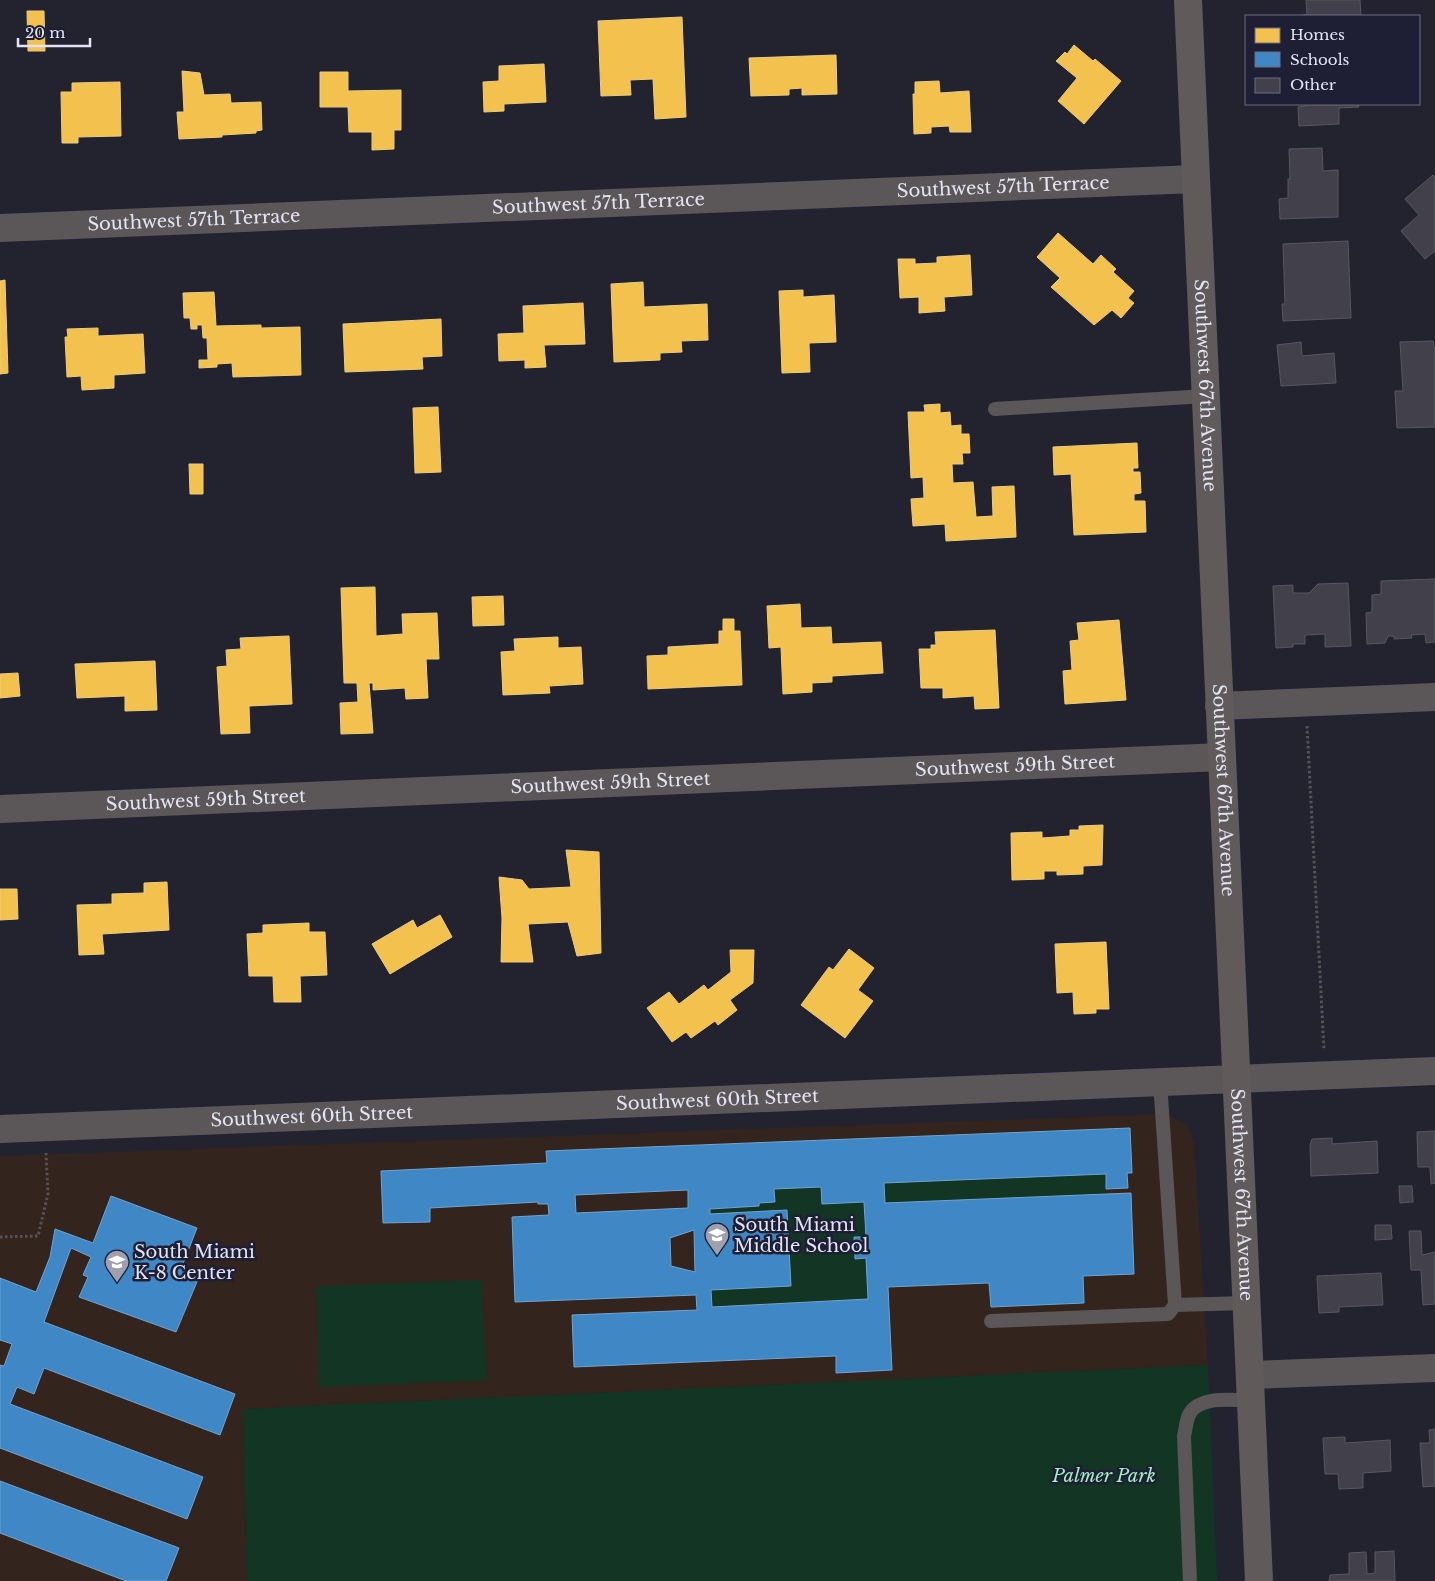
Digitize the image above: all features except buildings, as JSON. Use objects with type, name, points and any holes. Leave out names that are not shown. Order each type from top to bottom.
[{"type":"main road","name":"Southwest 67th Avenue","points":[[1188,0],[1259,1581]]},
{"type":"street","name":"Southwest 57th Terrace","points":[[0,228],[1195,179]]},
{"type":"street","points":[[1219,706],[1435,697]]},
{"type":"street","name":"Southwest 59th Street","points":[[0,809],[1222,757]]},
{"type":"street","name":"Southwest 60th Street","points":[[0,1129],[1435,1071]]},
{"type":"street","points":[[1250,1388],[1435,1368]]},
{"type":"lane","points":[[995,409],[1206,396]]},
{"type":"lane","points":[[991,1321],[1168,1314],[1174,1305],[1160,1081]]},
{"type":"lane","points":[[1174,1305],[1246,1303]]},
{"type":"lane","points":[[1190,1581],[1184,1436],[1189,1414],[1197,1404],[1250,1388]]},
{"type":"path","points":[[1306,702],[1325,1075]]},
{"type":"path","points":[[0,1237],[38,1236],[48,1194],[46,1152]]},
{"type":"shaded area","name":"South Miami Middle School","points":[[1167,1114],[1187,1125],[1194,1142],[1208,1365],[243,1409],[247,1581],[0,1581],[0,1156]]},
{"type":"green space","points":[[1106,1174],[1106,1194],[885,1203],[884,1183]]},
{"type":"green space","points":[[821,1187],[864,1202],[866,1237],[855,1237],[866,1258],[868,1299],[712,1307],[711,1290],[791,1285],[787,1210],[710,1214],[710,1209],[759,1206],[759,1203],[775,1202],[774,1189]]},
{"type":"green space","points":[[481,1280],[487,1380],[319,1387],[317,1286]]},
{"type":"green space","name":"Palmer Park","points":[[1208,1365],[1217,1581],[247,1581],[243,1409]]},
{"type":"place","name":"South Miami Middle School","points":[[717,1256]]},
{"type":"place","name":"South Miami K-8 Center","points":[[117,1283]]}]
